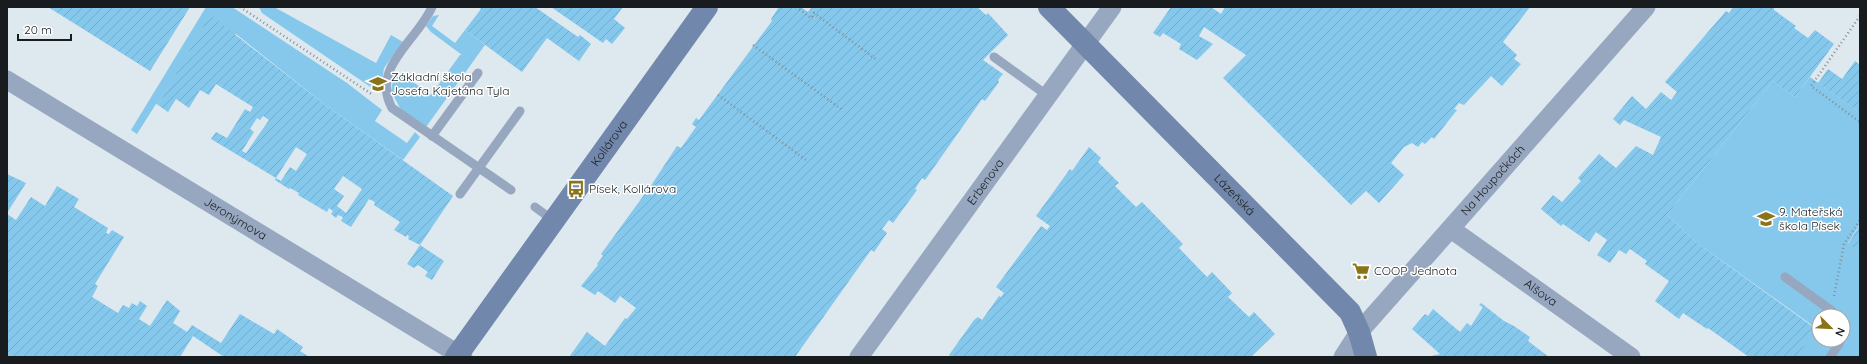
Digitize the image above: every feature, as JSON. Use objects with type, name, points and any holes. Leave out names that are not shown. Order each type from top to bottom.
[{"type":"street","name":"Kollárova","points":[[459,356],[706,7]]},
{"type":"street","name":"Lázeňská","points":[[1049,7],[1350,312],[1359,332],[1366,357]]},
{"type":"street","name":"Erbenova","points":[[859,357],[1112,7]]},
{"type":"street","name":"Na Houpačkách","points":[[1343,357],[1359,332],[1646,7]]},
{"type":"street","name":"Jeronýmova","points":[[7,80],[459,356]]},
{"type":"street","name":"Alšova","points":[[1451,229],[1631,357]]},
{"type":"lane","points":[[432,7],[387,75],[385,91],[392,108],[510,190]]},
{"type":"lane","points":[[994,58],[1048,96]]},
{"type":"lane","points":[[432,136],[478,73]]},
{"type":"lane","points":[[460,194],[520,111]]},
{"type":"lane","points":[[535,207],[554,221]]},
{"type":"lane","points":[[1785,277],[1826,308]]},
{"type":"lane","points":[[1830,357],[1837,348]]},
{"type":"path","points":[[240,7],[350,78],[392,108]]},
{"type":"path","points":[[247,12],[250,7]]},
{"type":"path","points":[[796,7],[811,18],[814,13],[877,60]]},
{"type":"path","points":[[1860,16],[1811,86],[1860,122]]},
{"type":"path","points":[[754,45],[841,109]]},
{"type":"path","points":[[718,95],[806,160]]},
{"type":"path","points":[[1834,308],[1844,244],[1860,220]]},
{"type":"shaded area","points":[[48,7],[190,7],[150,71]]},
{"type":"shaded area","points":[[206,7],[232,7],[347,83],[382,110],[375,121],[407,143],[415,132],[420,137],[403,160],[324,104],[236,34],[171,83],[158,105],[156,104],[137,134],[131,130]]},
{"type":"shaded area","points":[[259,7],[274,7],[376,63],[391,35],[403,42],[384,68],[381,89],[375,90],[262,13]]},
{"type":"shaded area","points":[[479,7],[535,7],[578,37],[580,35],[591,44],[579,61],[547,38],[522,72],[465,30],[481,9]]},
{"type":"shaded area","points":[[551,7],[623,7],[614,19],[625,28],[612,44],[606,39],[603,43]]},
{"type":"shaded area","points":[[779,7],[801,7],[808,12],[812,7],[977,7],[986,15],[988,13],[1008,35],[983,60],[1003,74],[985,101],[982,99],[925,180],[922,178],[915,189],[917,190],[893,223],[889,220],[882,229],[887,233],[874,252],[871,250],[795,357],[569,357],[587,332],[605,346],[625,318],[627,319],[636,308],[620,296],[615,303],[598,291],[595,295],[581,286],[598,265],[597,264],[603,256],[601,254],[652,184],[677,146],[681,148],[696,127],[692,124],[696,118],[699,120],[772,21],[771,19]]},
{"type":"shaded area","points":[[1171,7],[1211,7],[1221,14],[1225,7],[1530,7],[1503,42],[1517,55],[1514,59],[1521,64],[1502,86],[1491,76],[1464,105],[1459,103],[1454,109],[1457,110],[1434,139],[1432,137],[1425,144],[1422,142],[1418,147],[1412,143],[1404,147],[1391,163],[1404,175],[1379,203],[1366,191],[1351,205],[1223,78],[1246,55],[1204,27],[1199,36],[1213,44],[1197,60],[1179,49],[1181,44],[1163,33],[1160,37],[1153,33]]},
{"type":"shaded area","points":[[1733,7],[1774,7],[1774,10],[1796,26],[1794,28],[1808,38],[1815,30],[1834,44],[1795,97],[1773,81],[1667,215],[1697,243],[1811,325],[1811,336],[1796,357],[1749,357],[1708,328],[1707,329],[1683,313],[1679,319],[1655,301],[1669,281],[1645,264],[1647,261],[1630,249],[1626,254],[1619,250],[1610,263],[1597,255],[1607,240],[1596,232],[1589,242],[1563,224],[1561,226],[1541,209],[1553,195],[1562,202],[1581,181],[1578,178],[1599,154],[1616,168],[1636,146],[1653,155],[1661,137],[1624,120],[1620,125],[1613,119],[1632,96],[1646,109],[1661,92],[1671,100],[1677,92],[1665,82],[1726,11],[1729,13]]},
{"type":"shaded area","points":[[210,15],[324,104],[453,196],[420,245],[408,239],[409,236],[407,235],[406,237],[394,230],[400,222],[374,205],[375,202],[369,199],[351,227],[341,221],[343,217],[338,215],[336,218],[331,214],[333,211],[329,208],[327,212],[298,195],[299,193],[290,188],[289,189],[275,180],[276,178],[211,139],[216,132],[227,138],[245,109],[250,112],[253,107],[216,84],[209,95],[200,90],[189,108],[176,99],[168,112],[158,105]],"holes":[[[263,116],[269,120],[246,153],[242,151],[254,132],[250,129],[257,118],[260,120]],[[296,147],[307,154],[296,171],[290,167],[281,181],[276,178]],[[343,176],[362,189],[346,213],[337,206],[344,196],[334,189]]]},
{"type":"shaded area","points":[[439,15],[432,26],[455,43],[465,30],[485,45],[426,127],[401,110],[391,91],[394,74],[402,74],[431,95],[460,55],[462,55],[431,32],[426,26],[433,16]]},
{"type":"shaded area","points":[[1855,61],[1860,65],[1860,113],[1818,83],[1828,69],[1842,79]]},
{"type":"shaded area","name":"9. Mateřská škola Písek","points":[[1810,77],[1860,113],[1860,224],[1848,243],[1860,252],[1860,357],[1795,357],[1811,335],[1811,348],[1851,348],[1851,308],[1811,308],[1811,324],[1697,243],[1667,215],[1773,81],[1795,97]]},
{"type":"shaded area","points":[[1089,147],[1101,158],[1098,162],[1119,183],[1115,186],[1136,207],[1142,202],[1183,244],[1179,248],[1207,277],[1212,272],[1232,293],[1228,297],[1249,317],[1254,312],[1275,334],[1251,357],[951,357],[949,355],[974,320],[978,317],[982,320],[999,296],[1001,297],[1004,293],[996,287],[1041,226],[1047,230],[1050,226],[1036,216],[1070,169],[1072,171]]},
{"type":"shaded area","points":[[7,174],[26,183],[7,213]]},
{"type":"shaded area","points":[[57,186],[79,199],[74,207],[108,228],[106,233],[109,234],[112,230],[124,237],[95,284],[98,286],[92,297],[118,313],[123,305],[129,308],[132,303],[137,306],[140,301],[147,306],[139,319],[150,326],[167,300],[180,311],[173,323],[187,332],[192,325],[221,343],[240,314],[274,334],[277,329],[303,347],[300,351],[308,356],[224,357],[193,336],[180,357],[7,357],[7,214],[16,220],[31,197],[45,206]]},
{"type":"shaded area","points":[[1860,225],[1860,252],[1848,244]]},
{"type":"shaded area","points":[[420,245],[444,261],[432,280],[425,276],[428,272],[418,265],[414,268],[407,264]]},
{"type":"shaded area","points":[[1481,303],[1504,321],[1530,337],[1528,341],[1549,357],[1427,357],[1440,354],[1412,329],[1425,314],[1428,316],[1433,309],[1460,332],[1467,323],[1471,326],[1483,307],[1479,305]]},
{"type":"place","name":"Základní škola Josefa Kajetána Tyla","points":[[378,84]]},
{"type":"place","name":"Písek, Kollárova","points":[[576,189]]},
{"type":"place","name":"9. Mateřská škola Písek","points":[[1766,219]]},
{"type":"place","name":"COOP Jednota","points":[[1361,271]]}]
